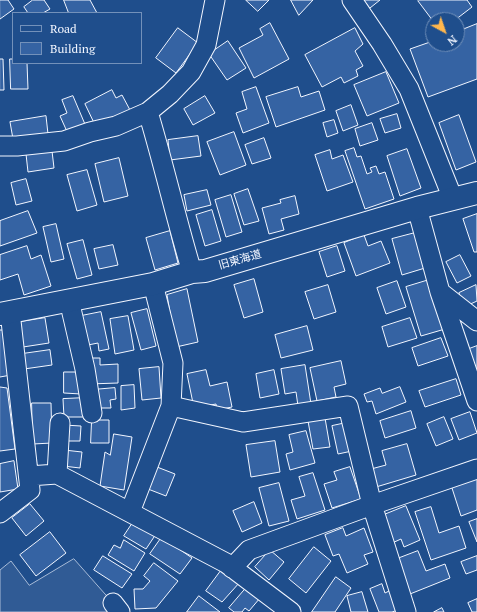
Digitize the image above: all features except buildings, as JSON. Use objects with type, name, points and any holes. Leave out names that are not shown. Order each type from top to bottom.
[{"type":"street","points":[[0,146],[17,146],[64,141],[90,132],[116,126],[148,112],[170,94],[191,72],[206,45],[215,0]]},
{"type":"street","points":[[352,0],[382,44],[409,89],[453,199]]},
{"type":"street","points":[[148,112],[163,160],[175,215],[192,272]]},
{"type":"street","name":"旧東海道","points":[[5,313],[153,284],[192,272],[205,271],[417,208],[477,193]]},
{"type":"street","points":[[417,208],[440,292],[477,401]]},
{"type":"street","points":[[130,512],[171,406],[173,363],[153,284]]},
{"type":"street","points":[[440,292],[477,321]]},
{"type":"street","points":[[70,300],[85,369],[92,413]]},
{"type":"street","points":[[0,513],[30,490],[30,476],[5,313]]},
{"type":"street","points":[[171,406],[243,422],[348,406],[372,505],[406,612]]},
{"type":"street","points":[[57,474],[60,423]]},
{"type":"street","points":[[232,568],[249,550],[372,505],[477,469]]},
{"type":"street","points":[[30,476],[57,474],[130,512],[226,563],[291,612]]},
{"type":"shaded area","points":[[74,559],[120,612],[0,612],[0,570],[11,561],[29,585]]}]
